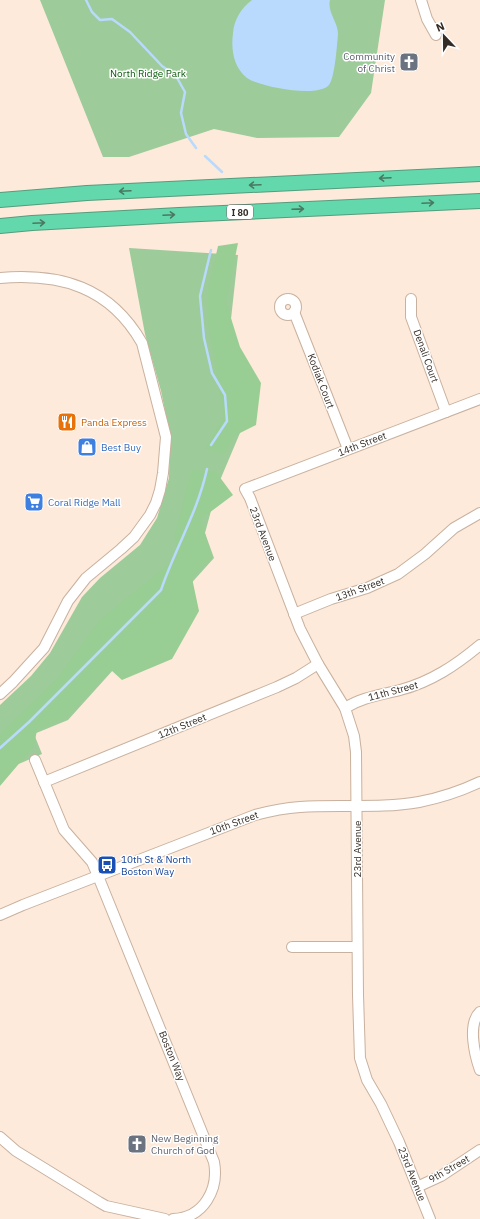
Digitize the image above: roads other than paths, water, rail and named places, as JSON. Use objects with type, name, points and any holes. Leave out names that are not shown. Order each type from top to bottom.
[{"type":"highway","points":[[0,200],[109,192],[480,174]]},
{"type":"highway","name":"I 80","points":[[0,226],[179,215],[480,201]]},
{"type":"street","points":[[421,0],[427,19],[436,34]]},
{"type":"street","points":[[0,278],[32,276],[59,280],[92,292],[121,313],[142,343],[163,424],[166,442],[160,490],[150,515],[121,549],[86,578],[68,601],[44,648],[0,694]]},
{"type":"street","name":"Denali Court","points":[[411,299],[411,317],[446,412]]},
{"type":"street","name":"Kodiak Court","points":[[294,312],[348,449]]},
{"type":"street","name":"14th Street","points":[[245,489],[480,399]]},
{"type":"street","name":"23rd Avenue","points":[[245,489],[250,498],[306,644],[345,708],[354,736],[356,752],[357,805],[360,1058],[362,1070],[387,1117],[430,1219]]},
{"type":"street","name":"13th Street","points":[[294,614],[331,599],[367,588],[398,574],[420,558],[454,528],[480,513]]},
{"type":"street","name":"11th Street","points":[[345,708],[360,700],[399,690],[433,678],[454,666],[480,645]]},
{"type":"street","name":"12th Street","points":[[44,782],[277,687],[296,678],[318,664]]},
{"type":"street","name":"Boston Way","points":[[35,760],[64,830],[92,862],[214,1162],[216,1171],[215,1181],[209,1198],[193,1213],[184,1217],[173,1219]]},
{"type":"street","name":"10th Street","points":[[0,915],[9,910],[255,815],[299,806],[387,805],[419,802],[448,794],[480,782]]},
{"type":"street","points":[[292,947],[358,948]]},
{"type":"street","points":[[480,1012],[474,1020],[473,1027],[475,1050],[480,1070]]},
{"type":"street","points":[[0,1137],[16,1151],[106,1206],[165,1219]]},
{"type":"street","name":"9th Street","points":[[417,1187],[441,1176],[480,1150]]},
{"type":"water","points":[[252,0],[330,0],[330,9],[338,30],[338,34],[334,68],[329,85],[323,89],[313,91],[289,90],[264,85],[247,78],[242,74],[234,57],[232,45],[233,33],[235,23],[239,15]]},
{"type":"waterway","points":[[86,0],[92,12],[100,20],[112,19],[130,32],[162,66],[176,76],[185,92],[181,113],[186,134],[196,148]]},
{"type":"waterway","points":[[205,156],[222,172]]},
{"type":"waterway","points":[[211,250],[200,296],[204,338],[212,373],[225,395],[227,421],[211,445]]},
{"type":"waterway","points":[[0,748],[29,722],[161,590],[198,500],[207,469]]},
{"type":"place","name":"Community of Christ","points":[[409,62]]},
{"type":"place","name":"Panda Express","points":[[67,422]]},
{"type":"place","name":"Best Buy","points":[[87,447]]},
{"type":"place","name":"Coral Ridge Mall","points":[[34,502]]},
{"type":"place","name":"10th St & North Boston Way","points":[[107,865]]},
{"type":"place","name":"New Beginning Church of God","points":[[137,1144]]},
{"type":"park label","name":"North Ridge Park","points":[[148,73]]}]
